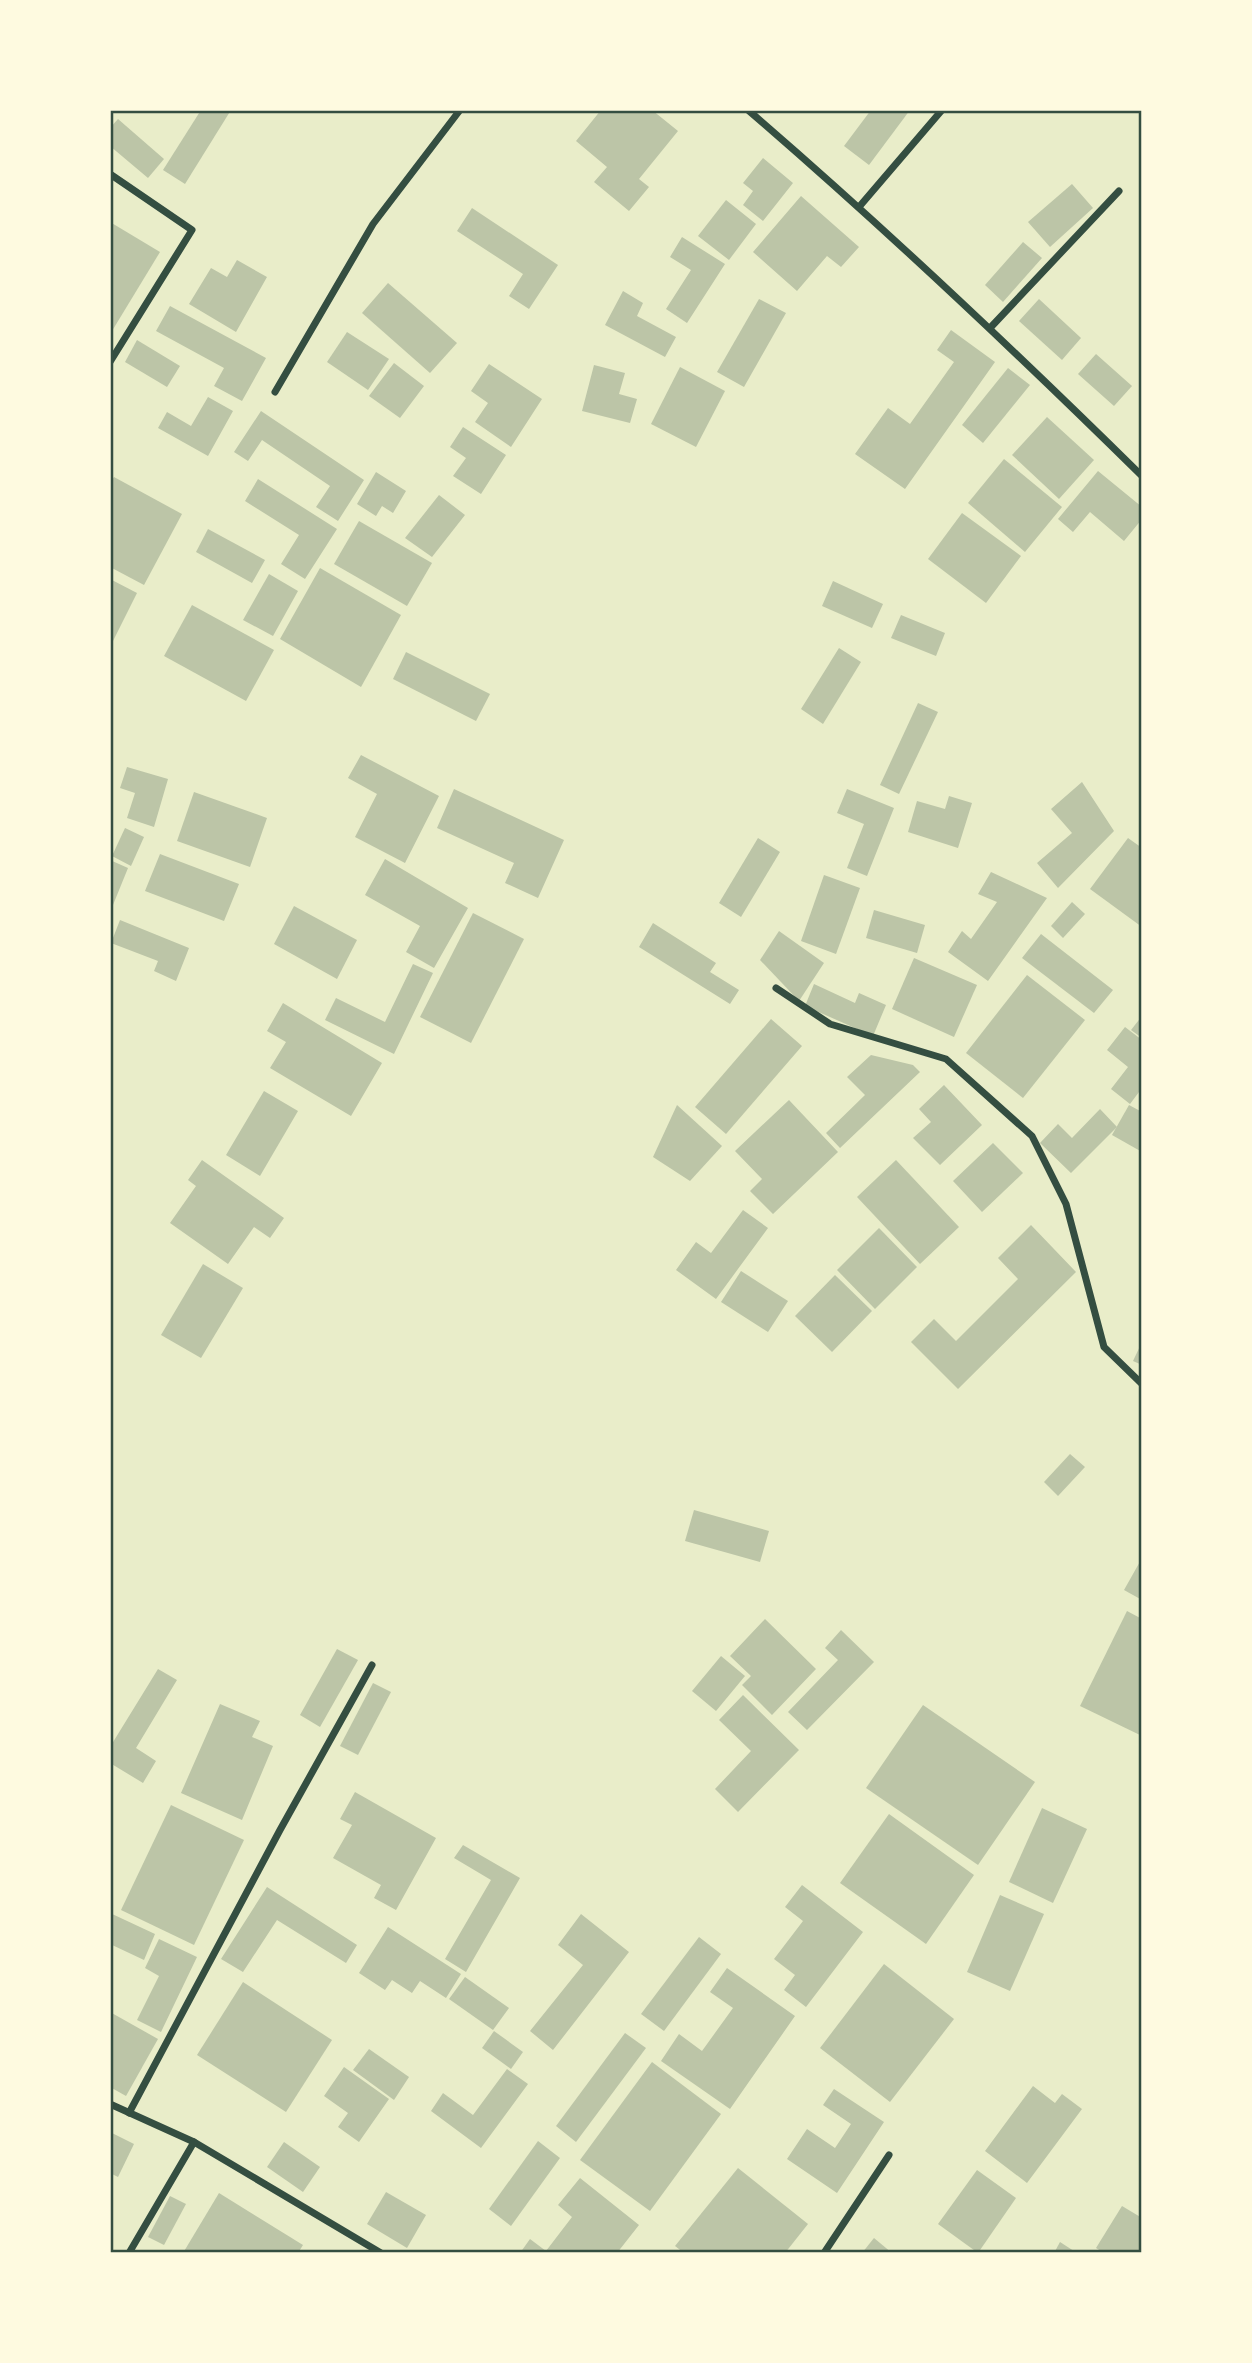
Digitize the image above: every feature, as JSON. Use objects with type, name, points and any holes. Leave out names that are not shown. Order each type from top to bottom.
[{"type":"street","points":[[275,392],[373,224],[460,110]]},
{"type":"street","points":[[748,110],[991,327],[1142,476]]},
{"type":"street","points":[[859,207],[942,110]]},
{"type":"street","points":[[110,174],[192,230],[110,362]]},
{"type":"street","points":[[991,327],[1119,191]]},
{"type":"street","points":[[776,988],[830,1024],[946,1059],[1032,1136],[1066,1204],[1104,1347],[1142,1384]]},
{"type":"street","points":[[129,2113],[280,1830],[372,1665]]},
{"type":"street","points":[[110,2104],[194,2142],[382,2253]]},
{"type":"street","points":[[129,2253],[194,2142]]},
{"type":"street","points":[[824,2253],[889,2155]]},
{"type":"building","points":[[201,110],[231,110],[185,184],[163,170]]},
{"type":"building","points":[[601,110],[652,110],[678,131],[639,179],[649,187],[629,211],[594,182],[607,167],[576,141]]},
{"type":"building","points":[[871,110],[910,110],[869,165],[844,146]]},
{"type":"building","points":[[118,119],[164,159],[148,178],[110,146],[110,128]]},
{"type":"building","points":[[763,158],[793,183],[763,221],[743,205],[753,191],[743,183]]},
{"type":"building","points":[[1072,184],[1093,208],[1050,247],[1028,222]]},
{"type":"building","points":[[801,196],[859,247],[841,267],[827,256],[797,291],[753,252]]},
{"type":"building","points":[[726,200],[756,224],[729,260],[698,236]]},
{"type":"building","points":[[472,208],[558,265],[529,309],[509,296],[523,274],[457,231]]},
{"type":"building","points":[[110,222],[160,252],[112,331],[110,329]]},
{"type":"building","points":[[682,237],[725,264],[687,323],[666,309],[691,270],[670,257]]},
{"type":"building","points":[[1023,242],[1042,258],[1003,302],[985,285]]},
{"type":"building","points":[[237,260],[267,277],[236,332],[189,304],[211,268],[227,277]]},
{"type":"building","points":[[388,283],[457,343],[430,373],[362,313]]},
{"type":"building","points":[[623,291],[643,303],[637,316],[676,337],[665,357],[605,325]]},
{"type":"building","points":[[759,299],[786,313],[744,387],[717,372]]},
{"type":"building","points":[[1039,299],[1081,338],[1062,360],[1019,321]]},
{"type":"building","points":[[170,306],[266,358],[242,401],[214,386],[224,368],[156,331]]},
{"type":"building","points":[[951,330],[995,362],[905,489],[855,454],[888,408],[910,424],[954,362],[937,350]]},
{"type":"building","points":[[347,332],[389,359],[368,390],[327,362]]},
{"type":"building","points":[[137,340],[180,366],[167,387],[125,362]]},
{"type":"building","points":[[1096,354],[1132,386],[1114,406],[1078,374]]},
{"type":"building","points":[[394,363],[424,386],[400,418],[369,396]]},
{"type":"building","points":[[489,364],[542,399],[511,447],[475,422],[488,403],[471,391]]},
{"type":"building","points":[[594,365],[625,373],[619,394],[637,399],[630,423],[582,411]]},
{"type":"building","points":[[680,367],[725,391],[696,447],[651,424]]},
{"type":"building","points":[[1008,368],[1030,385],[983,443],[962,425]]},
{"type":"building","points":[[208,397],[233,411],[208,456],[158,428],[167,412],[191,426]]},
{"type":"building","points":[[261,411],[364,480],[338,521],[316,507],[330,486],[262,440],[248,461],[234,452]]},
{"type":"building","points":[[1047,417],[1094,460],[1059,499],[1012,455]]},
{"type":"building","points":[[463,427],[506,455],[481,494],[453,476],[466,458],[450,447]]},
{"type":"building","points":[[1004,459],[1062,507],[1025,552],[968,503]]},
{"type":"building","points":[[1098,471],[1142,507],[1142,519],[1124,541],[1090,512],[1073,532],[1058,519]]},
{"type":"building","points":[[376,472],[406,491],[393,513],[382,506],[376,516],[357,504]]},
{"type":"building","points":[[114,477],[182,514],[144,585],[110,567],[110,483]]},
{"type":"building","points":[[258,479],[337,529],[305,579],[281,564],[299,535],[245,501]]},
{"type":"building","points":[[439,495],[465,515],[432,557],[405,538]]},
{"type":"building","points":[[962,513],[1021,556],[986,603],[928,559]]},
{"type":"building","points":[[359,521],[432,563],[407,606],[334,564]]},
{"type":"building","points":[[208,529],[265,560],[252,583],[196,552]]},
{"type":"building","points":[[320,568],[401,615],[361,687],[280,639]]},
{"type":"building","points":[[269,574],[298,591],[273,636],[243,620]]},
{"type":"building","points":[[110,579],[137,593],[110,647]]},
{"type":"building","points":[[833,581],[883,604],[872,628],[822,606]]},
{"type":"building","points":[[192,605],[274,650],[246,701],[164,656]]},
{"type":"building","points":[[901,615],[945,633],[936,656],[891,638]]},
{"type":"building","points":[[839,648],[861,662],[823,724],[801,709]]},
{"type":"building","points":[[406,652],[490,694],[476,721],[393,679]]},
{"type":"building","points":[[918,703],[938,712],[899,794],[880,785]]},
{"type":"building","points":[[361,755],[439,796],[405,863],[355,837],[377,794],[348,778]]},
{"type":"building","points":[[127,767],[168,779],[154,827],[127,818],[135,793],[120,788]]},
{"type":"building","points":[[1082,782],[1114,831],[1058,888],[1037,863],[1072,833],[1051,809]]},
{"type":"building","points":[[454,789],[564,840],[538,898],[505,883],[514,863],[437,828]]},
{"type":"building","points":[[847,789],[894,808],[867,876],[847,868],[864,824],[837,813]]},
{"type":"building","points":[[194,792],[267,818],[250,867],[177,841]]},
{"type":"building","points":[[949,796],[972,803],[958,848],[908,832],[917,801],[945,809]]},
{"type":"building","points":[[125,828],[144,837],[131,866],[112,856]]},
{"type":"building","points":[[758,838],[780,852],[741,917],[719,903]]},
{"type":"building","points":[[1128,838],[1142,848],[1142,927],[1090,889]]},
{"type":"building","points":[[160,854],[239,884],[224,921],[145,891]]},
{"type":"building","points":[[385,859],[468,908],[434,968],[406,952],[420,926],[365,895]]},
{"type":"building","points":[[110,860],[128,868],[113,905],[110,904]]},
{"type":"building","points":[[991,872],[1047,898],[988,981],[948,952],[962,931],[971,939],[997,902],[978,894]]},
{"type":"building","points":[[824,875],[860,888],[836,954],[801,941]]},
{"type":"building","points":[[1072,902],[1085,914],[1063,938],[1051,926]]},
{"type":"building","points":[[294,906],[357,940],[337,979],[274,944]]},
{"type":"building","points":[[874,910],[925,925],[917,953],[866,938]]},
{"type":"building","points":[[473,913],[524,939],[471,1043],[420,1017]]},
{"type":"building","points":[[120,920],[189,948],[176,981],[154,971],[158,961],[111,943]]},
{"type":"building","points":[[653,923],[716,963],[710,972],[739,990],[730,1004],[639,947]]},
{"type":"building","points":[[779,931],[824,963],[799,1001],[760,960]]},
{"type":"building","points":[[1041,934],[1113,990],[1094,1013],[1022,958]]},
{"type":"building","points":[[914,958],[977,985],[954,1037],[892,1009]]},
{"type":"building","points":[[413,964],[433,973],[394,1054],[325,1020],[336,998],[385,1022]]},
{"type":"building","points":[[1027,975],[1085,1020],[1023,1098],[966,1053]]},
{"type":"building","points":[[814,984],[855,1003],[859,993],[886,1005],[873,1036],[805,1006]]},
{"type":"building","points":[[283,1003],[382,1063],[351,1116],[270,1068],[286,1042],[267,1031]]},
{"type":"building","points":[[1142,1016],[1142,1038],[1131,1030]]},
{"type":"building","points":[[771,1019],[802,1046],[726,1134],[695,1107]]},
{"type":"building","points":[[1125,1027],[1142,1040],[1142,1088],[1130,1104],[1111,1089],[1128,1067],[1107,1050]]},
{"type":"building","points":[[871,1055],[913,1065],[920,1072],[840,1148],[826,1133],[865,1095],[847,1077]]},
{"type":"building","points":[[944,1085],[982,1125],[940,1165],[913,1138],[931,1122],[919,1109]]},
{"type":"building","points":[[264,1091],[298,1111],[260,1176],[226,1155]]},
{"type":"building","points":[[789,1100],[838,1152],[773,1214],[750,1191],[762,1179],[735,1151]]},
{"type":"building","points":[[677,1105],[722,1146],[690,1181],[653,1157]]},
{"type":"building","points":[[1129,1105],[1142,1112],[1142,1152],[1112,1135]]},
{"type":"building","points":[[1100,1109],[1117,1127],[1071,1173],[1040,1143],[1058,1124],[1072,1138]]},
{"type":"building","points":[[993,1143],[1023,1173],[982,1212],[953,1181]]},
{"type":"building","points":[[202,1160],[284,1218],[270,1238],[254,1227],[228,1264],[170,1223],[196,1186],[188,1180]]},
{"type":"building","points":[[896,1160],[959,1227],[920,1264],[857,1197]]},
{"type":"building","points":[[743,1210],[768,1228],[716,1299],[676,1270],[696,1242],[711,1253]]},
{"type":"building","points":[[1031,1225],[1076,1272],[958,1389],[911,1342],[934,1319],[956,1341],[1018,1279],[998,1258]]},
{"type":"building","points":[[879,1228],[917,1267],[875,1309],[837,1270]]},
{"type":"building","points":[[203,1264],[243,1288],[201,1358],[161,1335]]},
{"type":"building","points":[[741,1271],[788,1301],[768,1332],[721,1302]]},
{"type":"building","points":[[835,1275],[872,1311],[832,1352],[795,1316]]},
{"type":"building","points":[[1142,1342],[1142,1365],[1133,1361]]},
{"type":"building","points":[[1070,1454],[1085,1467],[1058,1496],[1044,1482]]},
{"type":"building","points":[[694,1510],[769,1531],[760,1562],[685,1541]]},
{"type":"building","points":[[1142,1558],[1142,1600],[1124,1590]]},
{"type":"building","points":[[1127,1611],[1142,1619],[1142,1736],[1080,1706]]},
{"type":"building","points":[[765,1619],[816,1669],[772,1715],[742,1685],[751,1676],[730,1656]]},
{"type":"building","points":[[841,1630],[874,1662],[807,1730],[788,1712],[838,1660],[825,1648]]},
{"type":"building","points":[[337,1649],[358,1660],[320,1727],[300,1715]]},
{"type":"building","points":[[721,1656],[745,1676],[716,1711],[692,1691]]},
{"type":"building","points":[[158,1669],[177,1680],[136,1748],[156,1761],[143,1783],[110,1763],[110,1747]]},
{"type":"building","points":[[373,1683],[391,1692],[358,1755],[340,1746]]},
{"type":"building","points":[[743,1695],[799,1750],[738,1812],[715,1789],[751,1751],[719,1720]]},
{"type":"building","points":[[220,1704],[260,1721],[252,1737],[273,1746],[242,1820],[181,1793]]},
{"type":"building","points":[[923,1705],[1035,1782],[978,1865],[866,1788]]},
{"type":"building","points":[[355,1792],[436,1838],[396,1910],[374,1898],[381,1885],[333,1858],[352,1825],[340,1819]]},
{"type":"building","points":[[171,1805],[244,1840],[194,1945],[121,1910]]},
{"type":"building","points":[[1042,1808],[1087,1829],[1053,1903],[1009,1882]]},
{"type":"building","points":[[889,1814],[974,1875],[926,1944],[840,1883]]},
{"type":"building","points":[[463,1845],[520,1878],[466,1972],[445,1959],[491,1880],[454,1858]]},
{"type":"building","points":[[802,1885],[863,1932],[806,2007],[784,1990],[795,1975],[774,1959],[803,1921],[785,1907]]},
{"type":"building","points":[[267,1887],[357,1945],[346,1963],[277,1920],[243,1972],[221,1959]]},
{"type":"building","points":[[1000,1895],[1044,1914],[1010,1991],[967,1972]]},
{"type":"building","points":[[110,1913],[155,1934],[144,1960],[110,1944]]},
{"type":"building","points":[[581,1914],[629,1952],[553,2050],[530,2031],[583,1965],[558,1945]]},
{"type":"building","points":[[388,1927],[461,1974],[446,1998],[420,1981],[412,1993],[392,1980],[385,1990],[359,1973]]},
{"type":"building","points":[[699,1937],[721,1954],[664,2031],[641,2014]]},
{"type":"building","points":[[159,1939],[197,1957],[161,2032],[137,2020],[159,1976],[145,1968]]},
{"type":"building","points":[[884,1964],[954,2019],[890,2102],[820,2048]]},
{"type":"building","points":[[727,1968],[795,2016],[730,2109],[661,2061],[679,2034],[702,2051],[733,2008],[710,1992]]},
{"type":"building","points":[[465,1977],[509,2008],[493,2030],[449,1999]]},
{"type":"building","points":[[243,1982],[332,2040],[286,2112],[197,2055]]},
{"type":"building","points":[[110,2012],[158,2039],[126,2096],[110,2087]]},
{"type":"building","points":[[494,2031],[523,2052],[511,2069],[482,2048]]},
{"type":"building","points":[[625,2033],[646,2048],[576,2142],[556,2126]]},
{"type":"building","points":[[369,2049],[409,2077],[394,2100],[353,2070]]},
{"type":"building","points":[[652,2062],[721,2114],[650,2211],[580,2160]]},
{"type":"building","points":[[344,2067],[389,2099],[359,2142],[338,2127],[348,2113],[324,2096]]},
{"type":"building","points":[[507,2069],[528,2084],[481,2148],[431,2111],[443,2093],[473,2115]]},
{"type":"building","points":[[1033,2086],[1055,2103],[1062,2094],[1082,2109],[1027,2183],[985,2151]]},
{"type":"building","points":[[834,2089],[884,2122],[837,2193],[787,2159],[807,2129],[835,2148],[851,2124],[823,2105]]},
{"type":"building","points":[[110,2132],[134,2144],[118,2177],[110,2173]]},
{"type":"building","points":[[538,2141],[560,2158],[511,2226],[489,2209]]},
{"type":"building","points":[[284,2142],[320,2167],[303,2192],[267,2167]]},
{"type":"building","points":[[738,2168],[808,2224],[785,2253],[684,2253],[675,2246]]},
{"type":"building","points":[[977,2170],[1016,2198],[978,2253],[938,2224]]},
{"type":"building","points":[[580,2178],[639,2225],[617,2253],[520,2253],[530,2239],[546,2251],[572,2217],[558,2205]]},
{"type":"building","points":[[386,2192],[426,2215],[407,2248],[367,2224]]},
{"type":"building","points":[[219,2193],[303,2245],[298,2253],[183,2253]]},
{"type":"building","points":[[170,2196],[186,2204],[164,2245],[148,2237]]},
{"type":"building","points":[[1122,2206],[1142,2218],[1142,2253],[1104,2253],[1096,2248]]},
{"type":"building","points":[[874,2238],[892,2253],[862,2253]]},
{"type":"building","points":[[1060,2242],[1077,2253],[1054,2253]]}]
